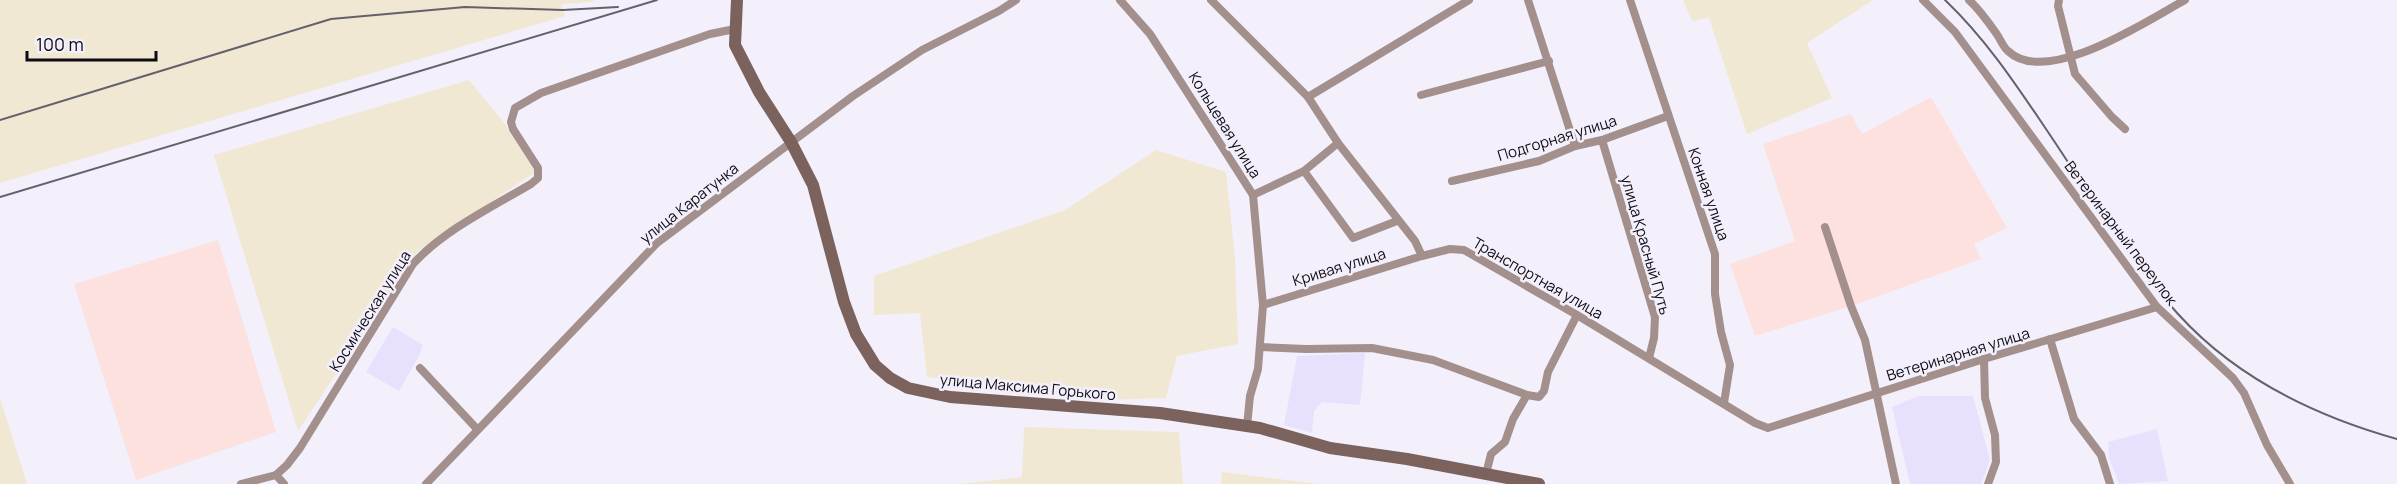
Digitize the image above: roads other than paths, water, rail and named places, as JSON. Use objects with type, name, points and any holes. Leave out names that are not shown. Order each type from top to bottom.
[{"type":"street","name":"улица Максима Горького","points":[[738,0],[735,45],[759,92],[791,142],[813,185],[844,302],[856,334],[875,365],[890,378],[908,388],[950,397],[1160,413],[1247,426],[1330,448],[1407,459],[1539,484]]},
{"type":"street","name":"улица Каратунка","points":[[426,484],[657,243],[854,96],[922,50],[1016,0]]},
{"type":"street","name":"Кольцевая улица","points":[[1120,0],[1150,34],[1253,195],[1263,305],[1258,369],[1247,426]]},
{"type":"street","points":[[1211,0],[1308,97],[1338,143],[1415,241],[1422,256]]},
{"type":"street","points":[[1308,97],[1469,0]]},
{"type":"street","points":[[1528,0],[1575,146]]},
{"type":"street","name":"Конная улица","points":[[1630,0],[1715,254],[1715,294],[1721,332],[1730,365],[1724,403]]},
{"type":"street","name":"Ветеринарный переулок","points":[[1923,0],[1955,32],[2157,308],[2232,378],[2244,393],[2267,445],[2290,484]]},
{"type":"street","points":[[1969,0],[1980,11],[2008,52],[2021,59],[2049,63],[2071,58],[2119,36],[2185,0]]},
{"type":"street","points":[[2059,0],[2058,6],[2075,74],[2125,129]]},
{"type":"street","name":"Космическая улица","points":[[276,475],[300,448],[413,264],[424,252],[538,178],[538,168],[513,129],[511,122],[515,108],[541,93],[710,34],[735,29]]},
{"type":"street","points":[[1421,95],[1549,61]]},
{"type":"street","name":"Подгорная улица","points":[[1452,181],[1539,161],[1575,146],[1602,140],[1668,116]]},
{"type":"street","name":"улица Красный Путь","points":[[1602,140],[1655,317],[1649,358]]},
{"type":"street","points":[[1253,195],[1304,171],[1338,143]]},
{"type":"street","points":[[1304,171],[1353,238],[1397,221]]},
{"type":"street","points":[[1825,227],[1851,306],[1865,340],[1896,484]]},
{"type":"street","name":"Транспортная улица","points":[[1422,256],[1450,249],[1464,250],[1577,315],[1755,423],[1768,428]]},
{"type":"street","name":"Кривая улица","points":[[1263,305],[1422,256]]},
{"type":"street","name":"Ветеринарная улица","points":[[1768,428],[1984,359],[2157,308]]},
{"type":"street","points":[[1260,347],[1372,348],[1433,360],[1527,395],[1539,397],[1544,390],[1548,372],[1577,315]]},
{"type":"street","points":[[2050,339],[2071,413],[2101,455],[2110,484]]},
{"type":"street","points":[[1984,359],[1985,398],[1995,435],[1996,462],[1988,484]]},
{"type":"street","points":[[420,368],[477,429]]},
{"type":"street","points":[[1486,474],[1491,454],[1505,442],[1513,419],[1527,395]]},
{"type":"street","points":[[241,484],[276,475],[285,484]]},
{"type":"railway","points":[[0,197],[657,0]]},
{"type":"railway","points":[[1945,0],[1986,45],[2011,78],[2109,224],[2159,293],[2201,337],[2251,376],[2278,392],[2336,419],[2397,439]]},
{"type":"railway","points":[[0,120],[331,19],[465,7],[563,10],[618,7]]}]
